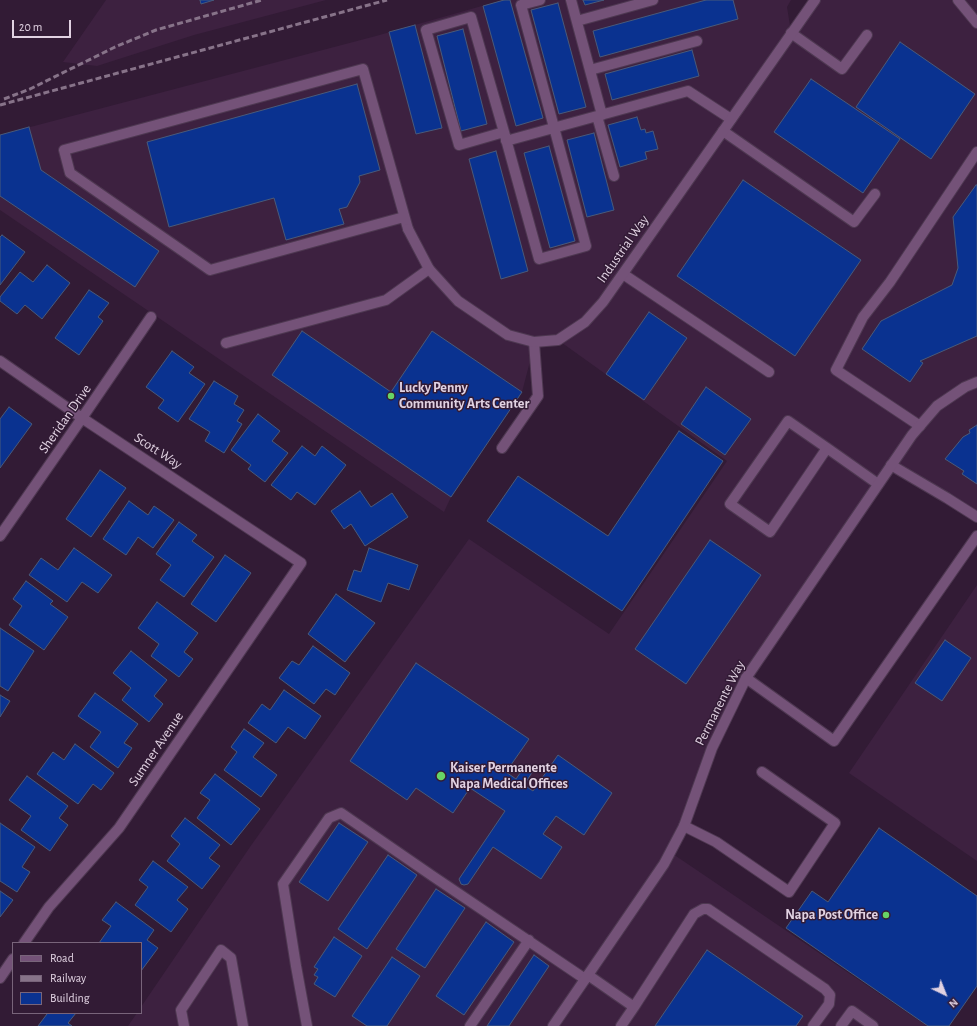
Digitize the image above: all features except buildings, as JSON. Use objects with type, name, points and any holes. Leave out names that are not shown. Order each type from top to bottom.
[{"type":"street","points":[[540,0],[520,5],[554,128],[586,246],[539,259],[505,137],[471,17],[426,30],[459,145],[505,137],[554,128],[688,91],[731,119]]},
{"type":"street","points":[[571,0],[590,70],[614,176]]},
{"type":"street","points":[[576,21],[653,0]]},
{"type":"street","name":"Industrial Way","points":[[404,217],[210,270],[70,173],[64,150],[363,69],[404,217],[408,229],[429,268],[458,301],[508,335],[534,342],[558,340],[585,322],[603,302],[815,0]]},
{"type":"street","points":[[958,0],[977,23]]},
{"type":"street","points":[[791,33],[842,69],[867,35]]},
{"type":"street","points":[[590,70],[697,41]]},
{"type":"street","points":[[723,131],[854,222],[875,194]]},
{"type":"street","points":[[920,426],[836,370],[863,318],[890,282],[977,152]]},
{"type":"street","points":[[226,343],[386,300],[429,268]]},
{"type":"street","points":[[623,274],[769,372]]},
{"type":"street","name":"Sheridan Drive","points":[[0,536],[151,317]]},
{"type":"street","points":[[502,448],[538,396],[534,342]]},
{"type":"street","name":"Scott Way","points":[[0,361],[82,418],[301,563]]},
{"type":"street","name":"Permanente Way","points":[[553,1026],[664,864],[684,826],[712,748],[746,678],[891,465],[920,426],[937,406],[965,387],[977,382]]},
{"type":"street","points":[[827,448],[770,532],[730,504],[788,421],[827,448],[878,484]]},
{"type":"street","points":[[891,465],[977,517]]},
{"type":"street","points":[[746,678],[834,742],[977,536]]},
{"type":"street","name":"Sumner Avenue","points":[[25,942],[49,907],[119,828],[301,563]]},
{"type":"street","points":[[684,826],[716,842],[788,892],[835,823],[762,772]]},
{"type":"street","points":[[307,1026],[283,884],[329,818],[341,813],[529,940],[634,1007]]},
{"type":"street","points":[[621,1026],[694,914],[703,909],[708,909],[825,989],[830,995],[829,1004],[813,1026]]},
{"type":"street","points":[[470,1026],[529,940]]},
{"type":"street","points":[[184,1026],[181,1010],[221,950],[231,958],[243,1026]]},
{"type":"street","points":[[0,978],[12,960]]},
{"type":"street","points":[[841,1026],[852,1011],[873,1026]]},
{"type":"shaded area","points":[[106,0],[326,0],[194,35],[97,66],[63,62]]},
{"type":"shaded area","points":[[503,0],[791,0],[787,7],[791,32],[815,0],[977,0],[977,517],[891,465],[746,678],[670,852],[927,1026],[128,1026],[136,1014],[142,1014],[142,1006],[250,847],[469,539],[609,634],[727,461],[558,340],[535,342],[522,392],[451,497],[444,512],[0,210],[0,135],[376,36]]},
{"type":"shaded area","points":[[977,585],[977,861],[849,773]]},
{"type":"railway","points":[[4,99],[30,89],[115,47],[156,30],[262,0]]},
{"type":"railway","points":[[0,105],[387,0]]},
{"type":"place","name":"Lucky Penny Community Arts Center","points":[[391,396]]},
{"type":"place","name":"Kaiser Permanente Napa Medical Offices","points":[[441,776]]},
{"type":"place","name":"Napa Post Office","points":[[886,915]]}]
